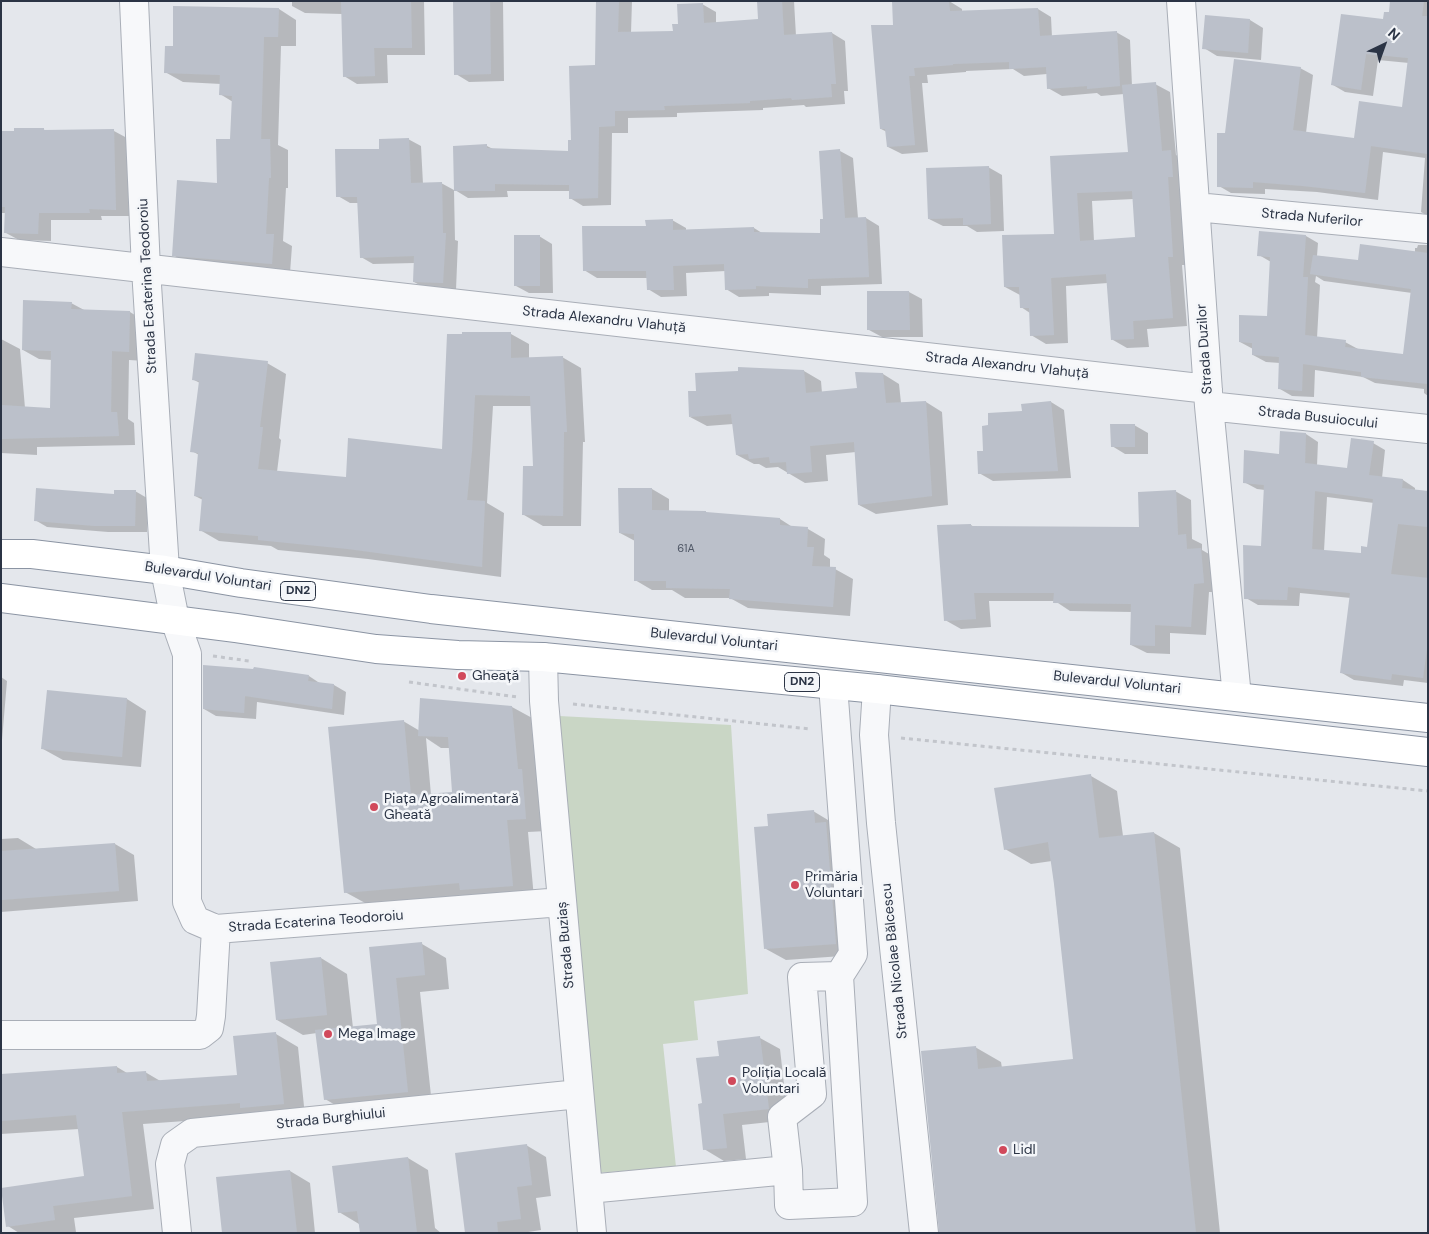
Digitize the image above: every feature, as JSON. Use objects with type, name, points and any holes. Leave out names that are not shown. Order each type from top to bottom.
[{"type":"highway","name":"Bulevardul Voluntari","points":[[1,554],[32,554],[165,570],[241,583],[431,609],[1428,718]]},
{"type":"highway","name":"DN2","points":[[1,598],[175,620],[376,649],[458,655],[542,658],[877,689],[1428,752]]},
{"type":"street","name":"Strada Ecaterina Teodoroiu","points":[[134,1],[146,269],[165,570],[175,620],[187,654],[187,902],[195,920],[216,929],[562,902]]},
{"type":"street","name":"Strada Duzilor","points":[[1181,1],[1208,398],[1238,697]]},
{"type":"street","name":"Strada Nuferilor","points":[[1196,207],[1428,229]]},
{"type":"street","name":"Strada Alexandru Vlahuță","points":[[1,252],[1208,398]]},
{"type":"street","name":"Strada Busuiocului","points":[[1208,398],[1428,429]]},
{"type":"street","name":"Strada Buziaș","points":[[542,658],[545,711],[592,1233]]},
{"type":"street","points":[[833,685],[853,954],[839,976],[854,1202],[789,1205],[788,1170],[782,1117],[812,1094],[802,977],[839,976]]},
{"type":"street","name":"Strada Nicolae Bălcescu","points":[[877,689],[874,735],[881,823],[924,1233]]},
{"type":"street","points":[[1,1035],[200,1035],[209,1028],[211,1016],[216,929]]},
{"type":"street","name":"Strada Burghiului","points":[[177,1233],[170,1164],[175,1145],[192,1133],[579,1094]]},
{"type":"street","points":[[588,1189],[788,1170]]},
{"type":"green space","points":[[559,716],[731,725],[748,994],[694,1001],[698,1040],[663,1044],[676,1167],[596,1173]]},
{"type":"building","points":[[341,1],[411,1],[412,48],[374,48],[375,76],[343,77]]},
{"type":"building","points":[[453,1],[490,1],[491,74],[454,75]]},
{"type":"building","points":[[596,1],[619,1],[618,32],[673,31],[672,24],[678,24],[677,4],[703,3],[704,23],[758,19],[757,1],[782,1],[784,35],[832,32],[836,84],[831,84],[832,97],[750,101],[750,103],[664,106],[665,110],[615,111],[615,126],[599,127],[598,198],[569,199],[569,185],[495,184],[495,191],[454,191],[453,146],[487,144],[487,148],[568,151],[568,140],[571,140],[569,66],[595,65]]},
{"type":"building","points":[[892,1],[949,1],[950,11],[1038,8],[1040,36],[1117,31],[1120,86],[1087,89],[1087,86],[1047,89],[1046,67],[1009,69],[1009,62],[953,64],[914,68],[915,76],[909,76],[915,145],[887,147],[885,129],[880,129],[871,25],[893,25]]},
{"type":"building","points":[[1390,1],[1424,1],[1422,16],[1428,16],[1428,154],[1371,146],[1365,193],[1253,182],[1253,188],[1217,187],[1217,133],[1225,133],[1234,59],[1301,67],[1293,130],[1354,138],[1359,101],[1402,107],[1408,58],[1366,54],[1361,90],[1331,85],[1341,14],[1383,19],[1384,12],[1389,12]]},
{"type":"building","points":[[173,6],[279,8],[278,37],[264,37],[261,139],[270,139],[271,178],[269,178],[266,234],[274,234],[272,264],[172,256],[177,180],[217,183],[216,139],[230,139],[232,96],[219,95],[220,75],[164,73],[165,46],[173,46]]},
{"type":"building","points":[[1205,15],[1250,19],[1248,53],[1202,49]]},
{"type":"building","points":[[1156,82],[1162,151],[1171,150],[1173,177],[1168,177],[1173,257],[1168,257],[1173,318],[1133,321],[1134,339],[1111,340],[1106,274],[1051,278],[1054,335],[1030,336],[1029,308],[1020,308],[1019,287],[1004,287],[1002,235],[1054,234],[1050,156],[1128,152],[1122,85]],"holes":[[[1132,191],[1135,237],[1080,241],[1077,193]]]},
{"type":"building","points":[[14,128],[44,128],[44,130],[114,129],[116,210],[89,209],[90,213],[39,213],[38,234],[4,233],[5,207],[1,207],[1,131],[14,131]]},
{"type":"building","points":[[409,138],[411,183],[442,182],[443,233],[446,233],[443,283],[413,282],[414,256],[360,258],[357,197],[336,197],[335,149],[379,149],[379,139]]},
{"type":"building","points":[[840,149],[845,218],[866,217],[869,277],[808,279],[808,288],[756,286],[756,289],[725,290],[724,264],[673,266],[674,290],[647,290],[646,271],[583,271],[582,226],[646,226],[645,220],[673,219],[673,230],[754,227],[754,232],[820,233],[820,219],[823,219],[819,151]]},
{"type":"building","points":[[989,166],[991,224],[963,225],[963,218],[928,219],[926,168]]},
{"type":"building","points":[[1259,231],[1306,235],[1303,277],[1308,277],[1305,335],[1346,340],[1345,347],[1403,354],[1411,289],[1310,274],[1313,255],[1358,260],[1360,244],[1428,253],[1428,384],[1361,377],[1361,372],[1303,364],[1302,391],[1278,389],[1279,357],[1252,355],[1252,343],[1239,342],[1239,315],[1267,316],[1270,257],[1257,256]]},
{"type":"building","points":[[514,235],[540,235],[540,286],[514,286]]},
{"type":"building","points":[[867,291],[909,291],[910,330],[867,330]]},
{"type":"building","points":[[23,300],[72,302],[71,309],[130,311],[129,352],[112,351],[111,412],[117,412],[119,436],[1,439],[1,405],[50,408],[51,351],[22,350]]},
{"type":"building","points":[[462,332],[511,332],[511,358],[563,356],[567,432],[564,432],[563,516],[522,515],[523,466],[533,466],[530,396],[475,395],[467,500],[485,501],[482,567],[348,549],[258,540],[258,536],[199,531],[202,497],[194,496],[198,453],[190,452],[199,381],[192,380],[195,353],[268,361],[260,427],[263,427],[258,469],[346,477],[348,438],[442,449],[447,334],[462,334]]},
{"type":"building","points":[[738,367],[804,370],[806,393],[857,388],[855,372],[883,373],[886,403],[926,401],[932,496],[858,505],[854,442],[810,446],[812,472],[787,474],[786,462],[770,463],[769,457],[749,459],[748,454],[736,455],[731,414],[689,417],[688,391],[696,391],[695,373],[738,371]]},
{"type":"building","points":[[1051,401],[1058,471],[978,474],[977,451],[983,451],[982,426],[988,425],[988,413],[1022,411],[1021,404]]},
{"type":"building","points":[[1110,424],[1135,424],[1135,447],[1111,447]]},
{"type":"building","points":[[1280,431],[1306,433],[1305,463],[1347,468],[1351,438],[1374,441],[1369,475],[1403,479],[1402,488],[1428,491],[1428,527],[1398,524],[1391,574],[1428,578],[1428,641],[1423,678],[1392,674],[1391,680],[1340,673],[1350,593],[1288,587],[1287,600],[1244,599],[1243,545],[1261,546],[1264,485],[1243,483],[1244,450],[1279,454]],"holes":[[[1315,491],[1373,499],[1367,547],[1361,546],[1361,553],[1312,549]]]},
{"type":"building","points":[[36,488],[114,494],[114,490],[136,490],[135,526],[95,526],[34,521]]},
{"type":"building","points":[[618,488],[652,488],[652,510],[706,511],[780,518],[780,525],[808,527],[807,547],[814,547],[812,566],[836,567],[833,607],[729,599],[730,589],[666,588],[666,581],[634,581],[634,534],[619,533]]},
{"type":"building","points":[[1176,490],[1178,535],[1186,534],[1187,549],[1201,548],[1204,583],[1194,584],[1191,627],[1155,625],[1155,646],[1130,645],[1131,604],[1053,603],[1054,593],[974,593],[976,619],[944,621],[937,525],[1139,527],[1138,492]]},
{"type":"building","points":[[203,665],[253,669],[254,667],[309,675],[308,681],[334,684],[332,709],[245,696],[244,713],[203,709]]},
{"type":"building","points":[[47,690],[127,698],[122,757],[41,749]]},
{"type":"building","points":[[420,698],[512,706],[518,769],[522,769],[526,819],[507,820],[513,886],[460,890],[459,883],[344,893],[328,727],[404,720],[411,795],[452,792],[448,737],[418,736]]},
{"type":"building","points":[[1091,774],[1099,838],[1154,832],[1196,1233],[939,1232],[921,1051],[976,1046],[978,1069],[1073,1059],[1048,842],[1004,850],[994,788]]},
{"type":"building","name":"Primăria Voluntari","points":[[814,810],[815,823],[826,822],[836,944],[764,949],[754,827],[768,826],[767,814]]},
{"type":"building","points":[[115,843],[119,891],[1,900],[1,851]]},
{"type":"building","points":[[422,942],[425,975],[396,978],[408,1092],[324,1100],[315,1030],[377,1024],[369,947]]},
{"type":"building","points":[[321,957],[327,1015],[276,1020],[270,962]]},
{"type":"building","points":[[276,1032],[284,1104],[240,1108],[240,1103],[122,1112],[132,1196],[53,1206],[55,1220],[6,1227],[1,1188],[84,1176],[76,1115],[1,1121],[1,1074],[117,1066],[117,1073],[146,1071],[147,1081],[237,1075],[233,1036]]},
{"type":"building","name":"Poliția Locală Voluntari","points":[[760,1036],[769,1109],[723,1114],[727,1148],[703,1150],[698,1104],[702,1103],[696,1058],[719,1056],[717,1041]]},
{"type":"building","points":[[527,1144],[532,1185],[517,1187],[521,1219],[497,1222],[498,1233],[465,1233],[455,1153]]},
{"type":"building","points":[[408,1157],[417,1233],[360,1233],[357,1211],[338,1213],[332,1166]]},
{"type":"building","points":[[290,1170],[297,1233],[222,1233],[216,1177]]},
{"type":"place","name":"Gheață","points":[[462,676]]},
{"type":"place","name":"Piața Agroalimentară Gheată","points":[[374,807]]},
{"type":"place","name":"Primăria Voluntari","points":[[795,885]]},
{"type":"place","name":"Mega Image","points":[[328,1034]]},
{"type":"place","name":"Poliția Locală Voluntari","points":[[732,1081]]},
{"type":"place","name":"Lidl","points":[[1003,1150]]}]
